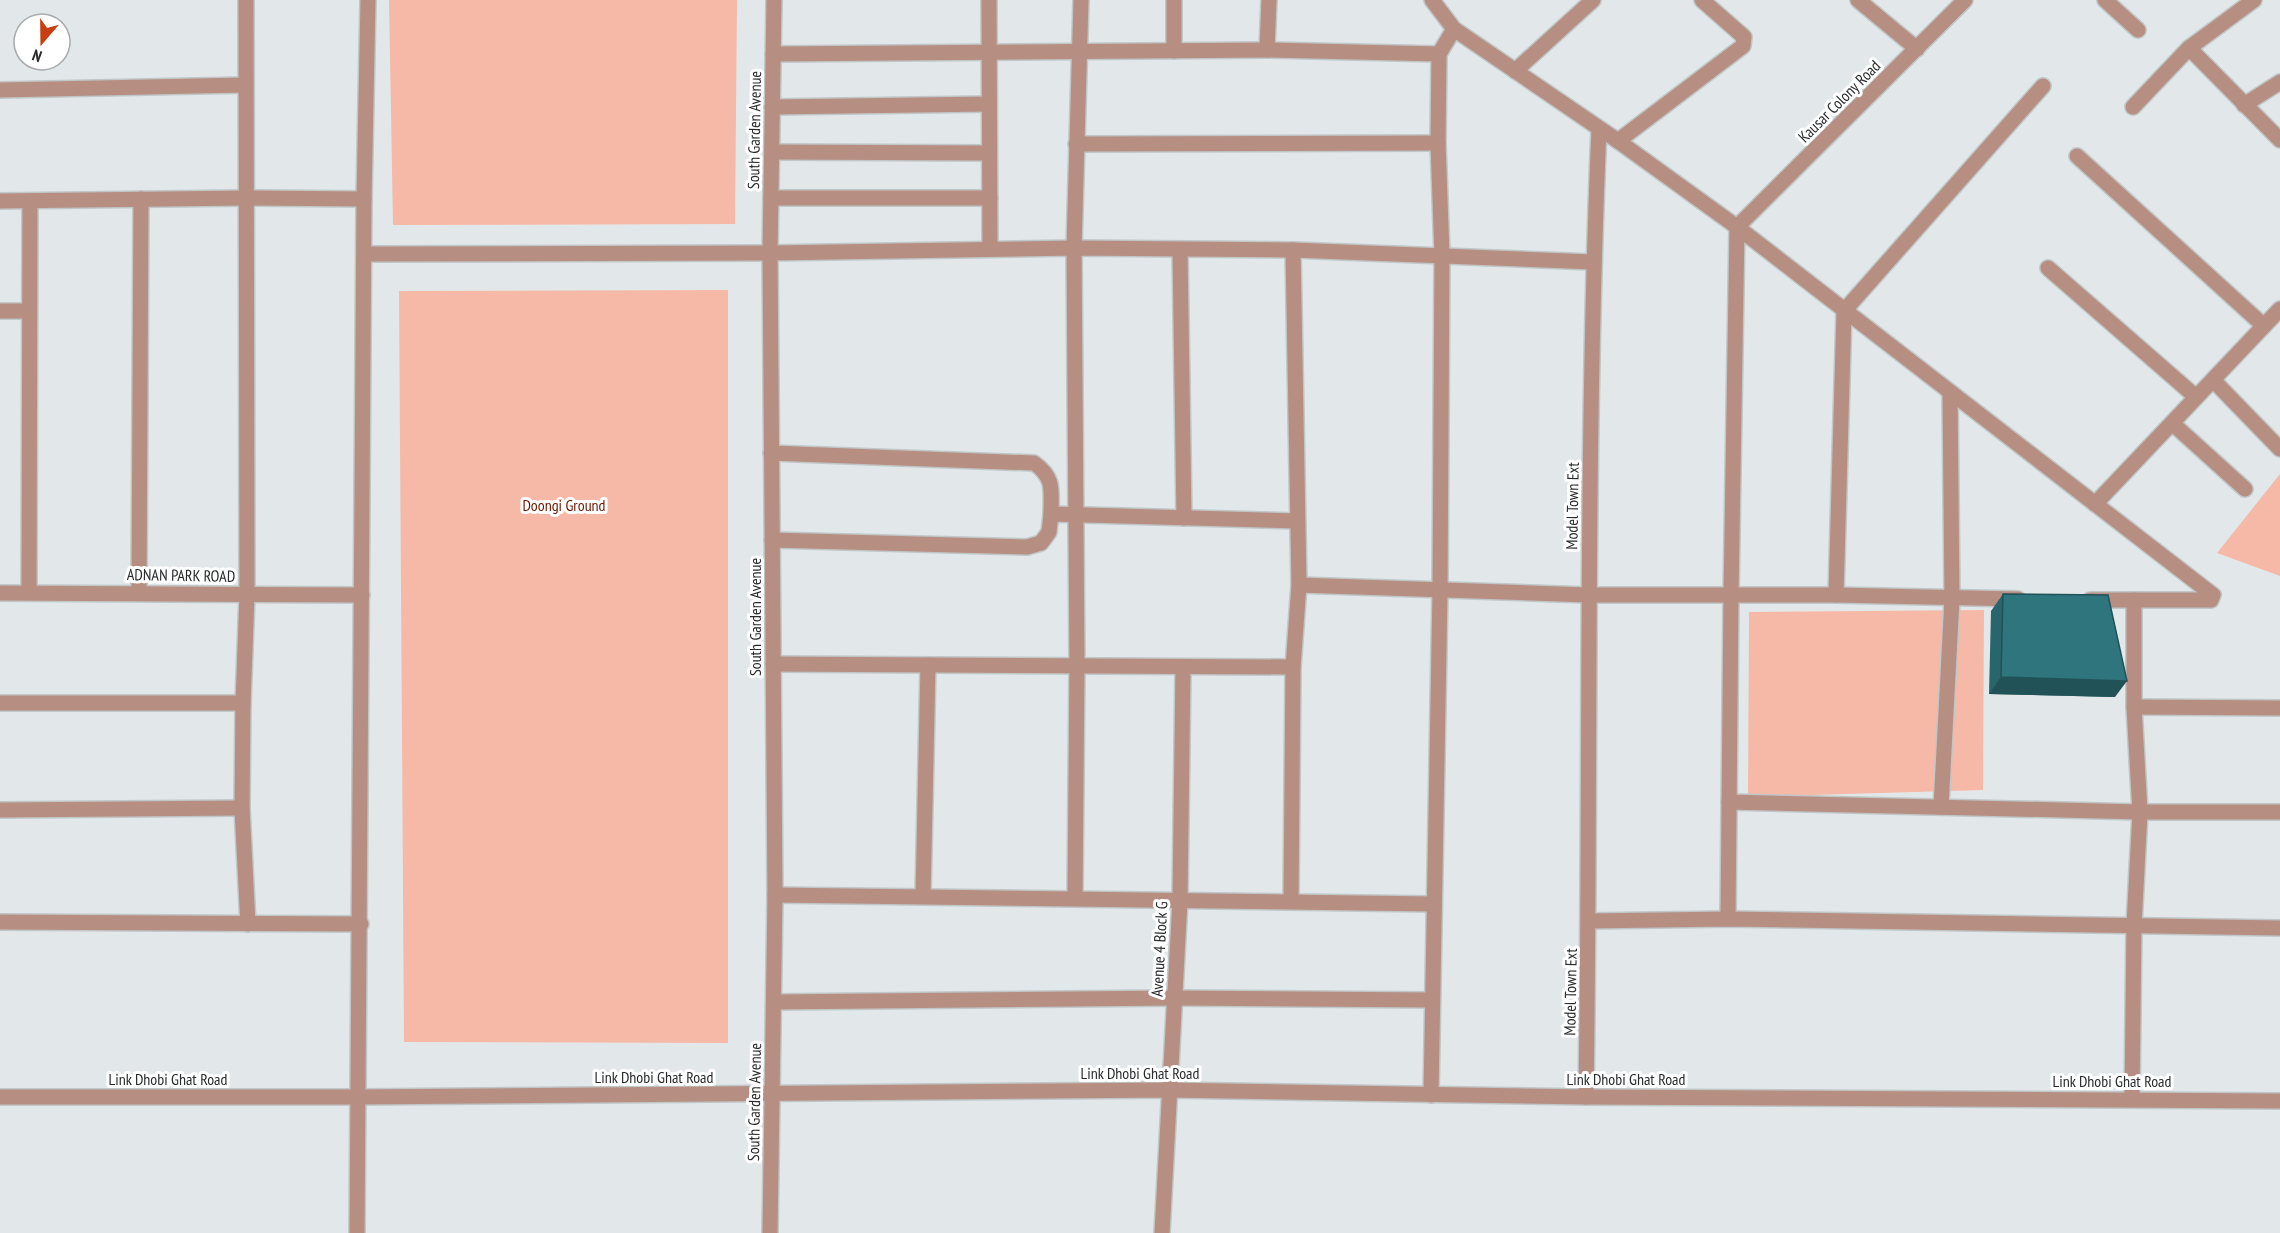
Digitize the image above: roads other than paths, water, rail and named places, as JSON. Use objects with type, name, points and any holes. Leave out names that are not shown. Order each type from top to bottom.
[{"type":"street","points":[[246,0],[247,595],[242,808],[248,924]]},
{"type":"street","points":[[357,1233],[361,924],[364,199],[369,0]]},
{"type":"street","name":"South Garden Avenue","points":[[770,1233],[775,895],[770,253],[774,0]]},
{"type":"street","points":[[989,0],[990,249]]},
{"type":"street","points":[[1075,898],[1077,665],[1074,248],[1080,0]]},
{"type":"street","points":[[1174,0],[1174,51]]},
{"type":"street","points":[[1267,50],[1269,0]]},
{"type":"street","points":[[1432,0],[1454,29],[1618,141],[1737,227],[2213,595],[2211,600],[2077,600]]},
{"type":"street","points":[[1515,71],[1593,0]]},
{"type":"street","points":[[1618,141],[1743,46],[1744,37],[1702,0]]},
{"type":"street","points":[[1858,0],[1917,49]]},
{"type":"street","name":"Kausar Colony Road","points":[[1737,227],[1965,0]]},
{"type":"street","points":[[2105,0],[2138,30]]},
{"type":"street","points":[[2133,107],[2189,48],[2254,0]]},
{"type":"street","points":[[1431,1095],[1440,591],[1442,255],[1438,143],[1439,54],[1454,29]]},
{"type":"street","points":[[2189,48],[2280,140]]},
{"type":"street","points":[[773,54],[1267,50],[1439,54]]},
{"type":"street","points":[[2244,105],[2280,82]]},
{"type":"street","points":[[0,90],[245,86]]},
{"type":"street","points":[[1836,595],[1844,311],[2043,86]]},
{"type":"street","points":[[772,107],[989,104]]},
{"type":"street","name":"Model Town Ext","points":[[1587,1097],[1588,595],[1593,262],[1599,129]]},
{"type":"street","points":[[1076,144],[1438,143]]},
{"type":"street","points":[[772,153],[989,153]]},
{"type":"street","points":[[2078,156],[2264,326]]},
{"type":"street","points":[[771,198],[990,198]]},
{"type":"street","points":[[139,592],[141,199]]},
{"type":"street","points":[[0,201],[364,199]]},
{"type":"street","points":[[29,592],[30,201]]},
{"type":"street","points":[[1728,919],[1737,227]]},
{"type":"street","points":[[365,254],[770,253],[1074,248],[1293,250],[1593,262]]},
{"type":"street","points":[[1180,250],[1184,518]]},
{"type":"street","points":[[1291,901],[1293,667],[1299,585],[1293,250]]},
{"type":"street","points":[[2048,268],[2196,397]]},
{"type":"street","points":[[2095,504],[2280,309]]},
{"type":"street","points":[[0,311],[29,311]]},
{"type":"street","points":[[2213,380],[2280,449]]},
{"type":"street","points":[[1941,807],[1952,599],[1950,392]]},
{"type":"street","points":[[2172,423],[2245,489]]},
{"type":"street","points":[[771,453],[1034,463],[1045,471],[1051,482],[1049,532],[1041,543],[1027,547],[772,540]]},
{"type":"street","points":[[1051,514],[1297,520]]},
{"type":"street","points":[[1299,585],[1588,595],[1836,595],[2032,599]]},
{"type":"street","name":"ADNAN PARK ROAD","points":[[0,593],[362,595]]},
{"type":"street","points":[[2132,1099],[2134,925],[2140,812],[2134,707],[2134,600]]},
{"type":"street","points":[[773,664],[1293,667]]},
{"type":"street","points":[[923,896],[928,664]]},
{"type":"street","name":"Avenue 4 Block G","points":[[1162,1233],[1180,900],[1183,667]]},
{"type":"street","points":[[0,703],[243,703]]},
{"type":"street","points":[[2134,707],[2280,708]]},
{"type":"street","points":[[1729,802],[2140,812],[2280,812]]},
{"type":"street","points":[[0,810],[242,808]]},
{"type":"street","points":[[775,895],[1433,904]]},
{"type":"street","points":[[1589,921],[1728,919],[2280,928]]},
{"type":"street","points":[[0,922],[361,924]]},
{"type":"street","points":[[774,1002],[1175,998],[1432,1000]]},
{"type":"street","name":"Link Dhobi Ghat Road","points":[[0,1096],[358,1097],[1169,1090],[1587,1097],[2280,1101]]},
{"type":"park label","name":"Doongi Ground","points":[[564,505]]}]
